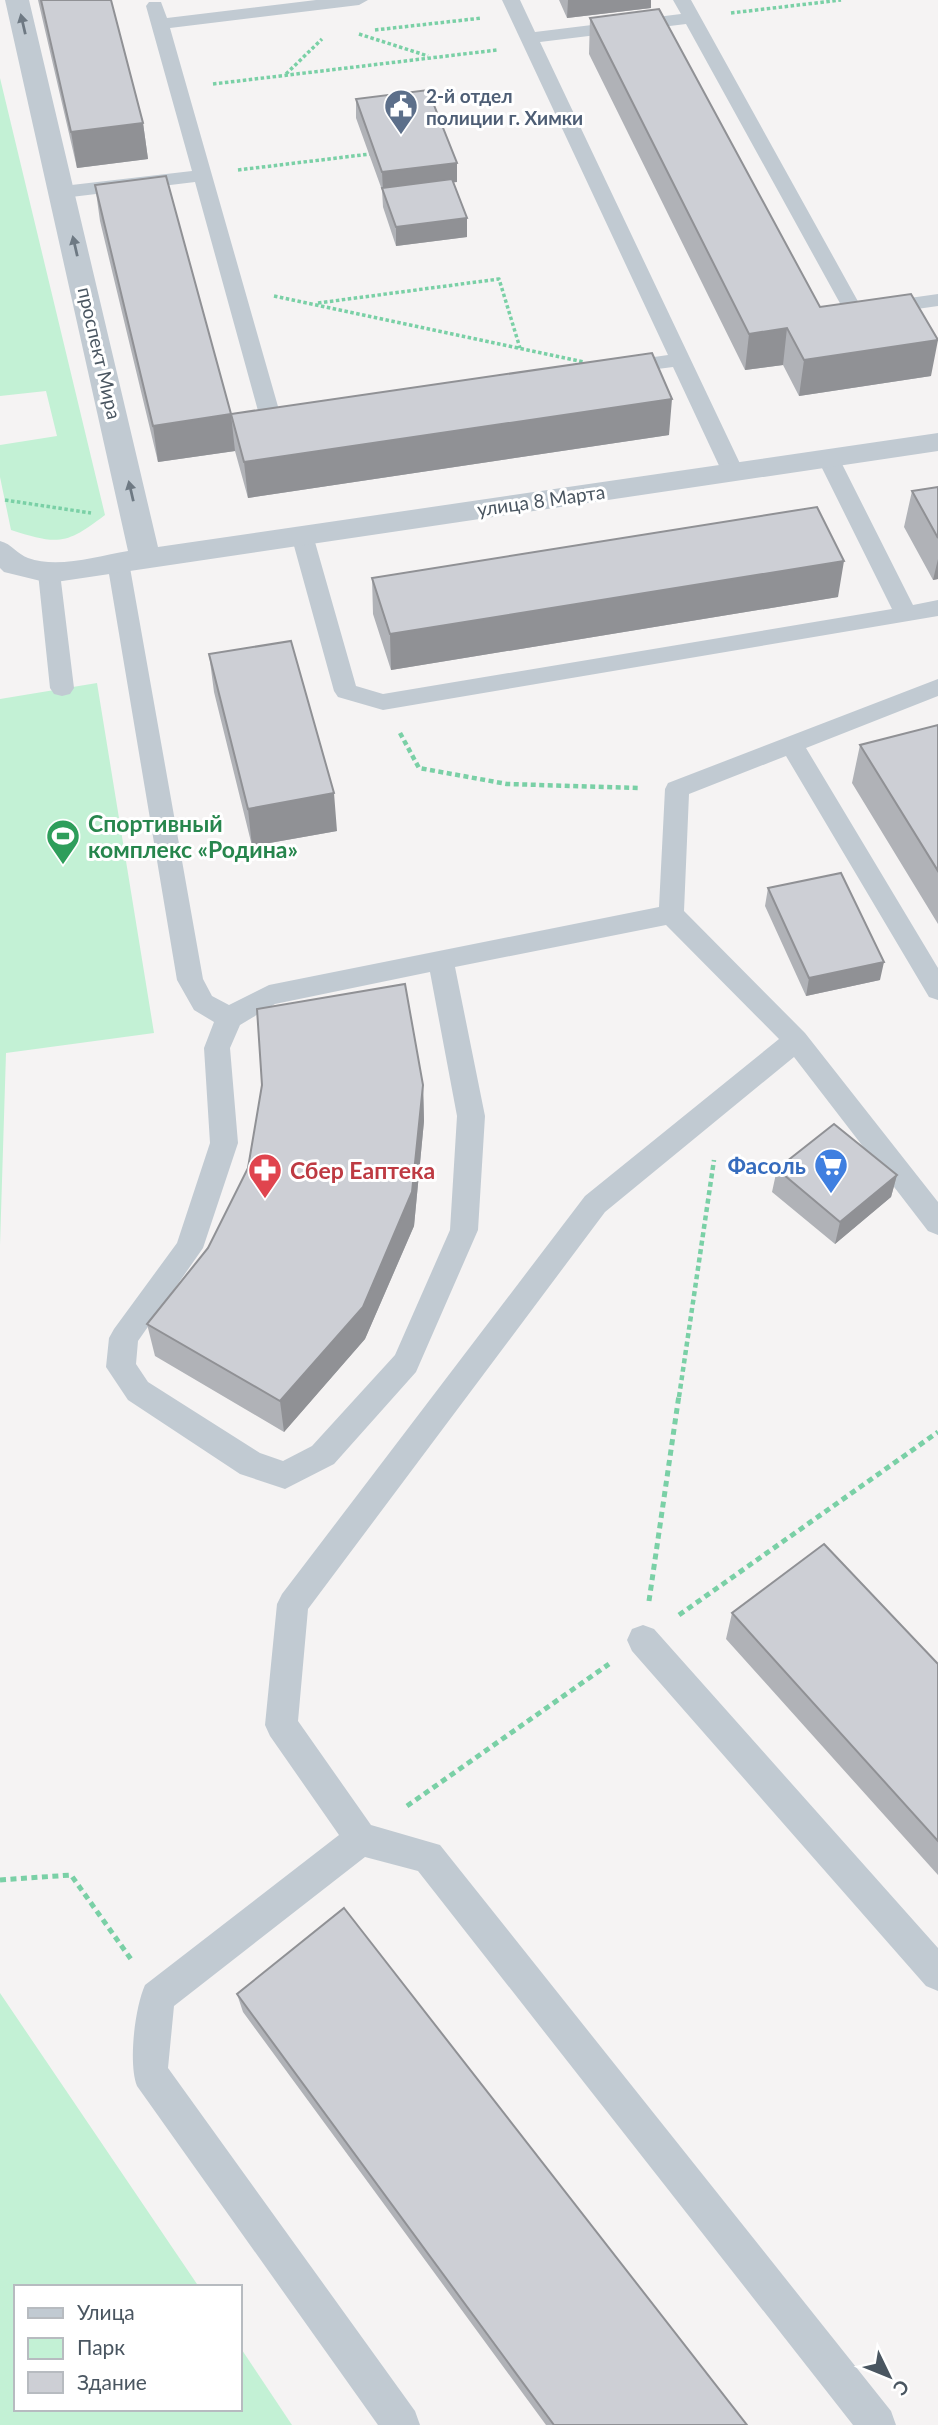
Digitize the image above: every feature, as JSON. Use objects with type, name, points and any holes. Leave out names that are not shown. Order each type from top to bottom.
[{"type":"street","name":"проспект Мира","points":[[17,0],[63,192],[131,560]]},
{"type":"street","name":"улица 8 Марта","points":[[131,560],[938,442]]},
{"type":"street","points":[[0,551],[15,565],[49,573],[131,560]]},
{"type":"lane","points":[[312,412],[271,418],[158,15],[359,0]]},
{"type":"lane","points":[[510,0],[733,472]]},
{"type":"lane","points":[[682,0],[855,312],[938,300]]},
{"type":"lane","points":[[530,42],[691,18]]},
{"type":"lane","points":[[63,192],[203,175]]},
{"type":"lane","points":[[609,370],[680,360]]},
{"type":"lane","points":[[828,458],[906,614]]},
{"type":"lane","points":[[302,535],[346,691],[383,702],[938,608]]},
{"type":"lane","points":[[131,560],[190,980],[203,1003],[229,1018]]},
{"type":"lane","points":[[49,573],[62,688]]},
{"type":"lane","points":[[937,689],[677,789],[671,914],[796,1040],[938,1223]]},
{"type":"lane","points":[[791,744],[938,990]]},
{"type":"lane","points":[[441,961],[471,1116],[464,1230],[406,1363],[323,1455],[285,1475],[251,1464],[138,1391],[121,1367],[124,1338],[189,1248],[224,1143],[217,1048],[229,1018],[269,995],[671,914]]},
{"type":"lane","points":[[796,1040],[595,1204],[293,1604],[281,1725],[361,1839],[428,1857],[877,2425]]},
{"type":"lane","points":[[643,1640],[938,1973]]},
{"type":"lane","points":[[361,1839],[157,1997],[150,2073],[401,2425]]},
{"type":"path","points":[[691,18],[841,0]]},
{"type":"path","points":[[341,2],[354,32],[432,57]]},
{"type":"path","points":[[285,75],[325,36]]},
{"type":"path","points":[[178,88],[432,57],[530,42]]},
{"type":"path","points":[[203,175],[370,154]]},
{"type":"path","points":[[312,304],[499,279],[520,348]]},
{"type":"path","points":[[234,287],[520,348],[609,370]]},
{"type":"path","points":[[5,500],[93,513]]},
{"type":"path","points":[[383,702],[419,768],[507,784],[677,789]]},
{"type":"path","points":[[643,1640],[713,1162],[720,1151]]},
{"type":"path","points":[[932,1437],[938,1432]]},
{"type":"path","points":[[0,1880],[71,1875],[157,1997]]},
{"type":"green space","points":[[0,78],[105,515],[71,537],[61,539],[51,540],[11,530],[0,477],[0,445],[57,436],[46,391],[0,396]]},
{"type":"green space","name":"Спортивный комплекс «Родина»","points":[[97,683],[154,1033],[6,1053],[0,1245],[0,699]]},
{"type":"green space","points":[[0,1993],[198,2285],[14,2285],[14,2411],[242,2411],[242,2350],[292,2425],[0,2425]]},
{"type":"building","points":[[41,0],[111,0],[143,123],[71,132]]},
{"type":"building","points":[[659,9],[820,307],[911,294],[938,340],[804,360],[787,328],[749,334],[590,18]]},
{"type":"building","name":"2-й отдел полиции г. Химки","points":[[428,90],[457,163],[382,172],[356,99]]},
{"type":"building","points":[[166,176],[231,414],[153,426],[95,185]]},
{"type":"building","points":[[452,179],[467,218],[396,227],[382,188]]},
{"type":"building","points":[[652,353],[672,399],[244,462],[231,414]]},
{"type":"building","points":[[938,487],[938,538],[912,491]]},
{"type":"building","points":[[817,507],[844,561],[390,634],[372,578]]},
{"type":"building","points":[[291,641],[334,793],[248,809],[209,654]]},
{"type":"building","points":[[938,725],[938,871],[860,745]]},
{"type":"building","points":[[841,873],[884,962],[809,978],[768,888]]},
{"type":"building","points":[[405,984],[423,1085],[412,1192],[363,1307],[280,1401],[147,1324],[208,1248],[248,1168],[262,1085],[257,1009]]},
{"type":"building","points":[[834,1124],[897,1175],[840,1222],[777,1169]]},
{"type":"building","points":[[824,1544],[938,1664],[938,1841],[732,1613]]},
{"type":"building","points":[[344,1908],[747,2425],[554,2425],[237,1994]]},
{"type":"place","name":"2-й отдел полиции г. Химки","points":[[401,136]]},
{"type":"place","name":"Спортивный комплекс «Родина»","points":[[63,866]]},
{"type":"place","name":"Фасоль","points":[[831,1195]]},
{"type":"place","name":"Сбер Еаптека","points":[[265,1200]]}]
